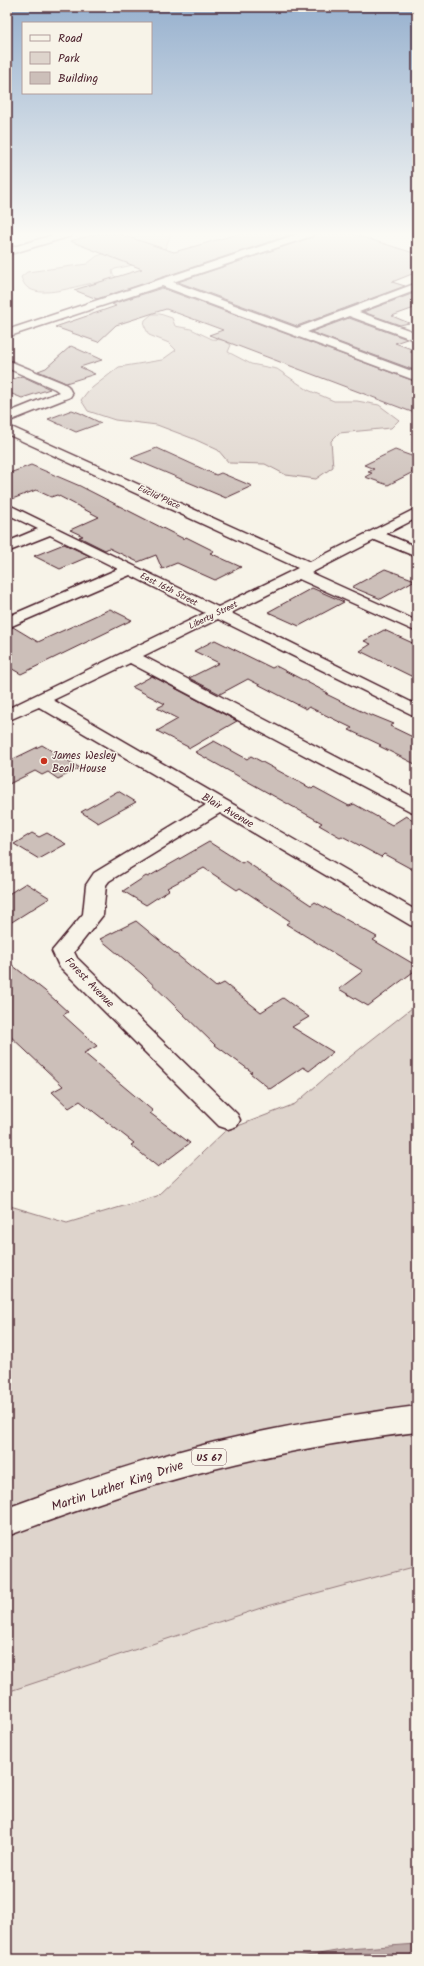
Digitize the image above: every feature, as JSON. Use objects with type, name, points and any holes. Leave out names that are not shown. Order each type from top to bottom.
[{"type":"main road","points":[[7,334],[32,326]]},
{"type":"main road","points":[[280,326],[417,377]]},
{"type":"main road","points":[[297,332],[313,326]]},
{"type":"main road","points":[[386,326],[417,337]]},
{"type":"main road","points":[[7,364],[59,386],[64,389],[66,394],[7,418]]},
{"type":"main road","name":"Euclid Place","points":[[7,428],[417,627]]},
{"type":"main road","name":"East 16th Street","points":[[7,508],[417,712]]},
{"type":"main road","name":"Liberty Street","points":[[11,709],[40,700],[304,571],[417,512]]},
{"type":"main road","points":[[7,547],[50,530]]},
{"type":"main road","points":[[375,535],[417,552]]},
{"type":"main road","points":[[7,623],[130,570]]},
{"type":"main road","points":[[130,656],[417,806]]},
{"type":"main road","name":"Blair Avenue","points":[[40,700],[417,920]]},
{"type":"main road","name":"Forest Avenue","points":[[220,806],[101,877],[96,885],[93,915],[63,951],[67,961],[228,1120]]},
{"type":"main road","name":"Martin Luther King Drive","points":[[7,1522],[125,1480],[186,1462],[309,1435],[417,1419]]},
{"type":"shaded area","points":[[417,1547],[417,1959],[7,1959],[7,1654]]},
{"type":"shaded area","points":[[417,1944],[417,1959],[289,1959],[348,1949]]},
{"type":"green space","points":[[144,326],[175,326],[191,329],[212,339],[224,340],[231,345],[228,352],[251,364],[277,369],[308,390],[334,401],[357,401],[379,405],[399,420],[391,428],[339,433],[331,441],[333,467],[316,479],[286,475],[265,464],[229,463],[218,450],[157,425],[115,420],[88,411],[81,400],[88,391],[119,367],[162,360],[176,350],[169,343],[149,335]]},
{"type":"green space","points":[[417,1004],[417,1566],[264,1607],[7,1692],[7,1205],[67,1223],[157,1196],[225,1131],[295,1104],[346,1060]]},
{"type":"building","points":[[59,326],[115,326],[98,342],[55,327]]},
{"type":"building","points":[[211,326],[264,326],[417,382],[417,414],[209,335],[223,330]]},
{"type":"building","points":[[328,326],[370,326],[407,339],[395,343],[414,350],[410,352],[417,354],[417,371],[311,332]]},
{"type":"building","points":[[71,346],[102,360],[80,367],[95,374],[66,383],[38,371],[46,368]]},
{"type":"building","points":[[22,376],[50,389],[22,398],[7,392],[7,381]]},
{"type":"building","points":[[72,410],[101,423],[76,432],[48,419]]},
{"type":"building","points":[[157,448],[216,475],[221,473],[252,486],[226,498],[131,458]]},
{"type":"building","points":[[395,450],[417,458],[417,470],[388,485],[365,477],[372,473],[368,472],[374,469],[364,465]]},
{"type":"building","points":[[31,465],[80,486],[184,539],[186,537],[214,551],[210,553],[241,567],[215,580],[177,563],[162,569],[156,555],[138,562],[109,548],[105,550],[79,537],[83,536],[70,530],[99,517],[57,495],[51,497],[36,490],[7,501],[7,474]]},
{"type":"building","points":[[64,544],[90,556],[60,569],[34,556]]},
{"type":"building","points":[[385,569],[415,580],[381,599],[352,587]]},
{"type":"building","points":[[312,588],[344,602],[299,626],[268,612]]},
{"type":"building","points":[[110,609],[132,620],[21,674],[7,666],[7,629],[13,627],[38,642]]},
{"type":"building","points":[[384,630],[417,645],[417,679],[360,651],[371,644],[364,641]]},
{"type":"building","points":[[215,640],[272,668],[276,666],[328,693],[326,694],[371,716],[372,715],[394,724],[390,726],[417,739],[417,765],[379,746],[381,745],[349,730],[352,728],[309,707],[306,709],[248,679],[220,694],[189,678],[219,663],[194,651]]},
{"type":"building","points":[[152,676],[237,721],[190,748],[157,731],[178,719],[157,708],[165,704],[132,687]]},
{"type":"building","points":[[214,741],[247,759],[251,756],[312,789],[314,787],[349,806],[354,804],[392,825],[406,816],[417,822],[417,872],[384,854],[381,857],[342,836],[340,837],[319,825],[322,823],[195,752]]},
{"type":"building","name":"James Wesley Beall House","points":[[42,745],[80,768],[58,779],[48,772],[42,775],[35,771],[7,785],[7,762]]},
{"type":"building","points":[[118,791],[136,802],[98,823],[81,812]]},
{"type":"building","points":[[32,833],[39,837],[47,833],[66,844],[39,859],[14,844]]},
{"type":"building","points":[[209,842],[242,863],[245,861],[311,905],[315,902],[377,937],[373,940],[417,966],[417,969],[368,1006],[339,989],[363,971],[286,924],[290,921],[240,888],[237,890],[204,868],[167,888],[169,890],[146,905],[123,891],[146,876],[148,877]]},
{"type":"building","points":[[26,883],[50,898],[7,925],[7,895]]},
{"type":"building","points":[[136,921],[216,987],[224,983],[261,1012],[283,998],[309,1017],[292,1027],[333,1052],[309,1071],[303,1067],[270,1089],[250,1073],[252,1072],[215,1045],[142,974],[100,939]]},
{"type":"building","points":[[7,961],[45,991],[68,1012],[63,1015],[97,1046],[84,1053],[153,1111],[150,1113],[190,1143],[158,1167],[131,1145],[134,1143],[80,1101],[69,1108],[52,1092],[63,1086],[7,1033]]},
{"type":"place","name":"James Wesley Beall House","points":[[44,761]]}]
